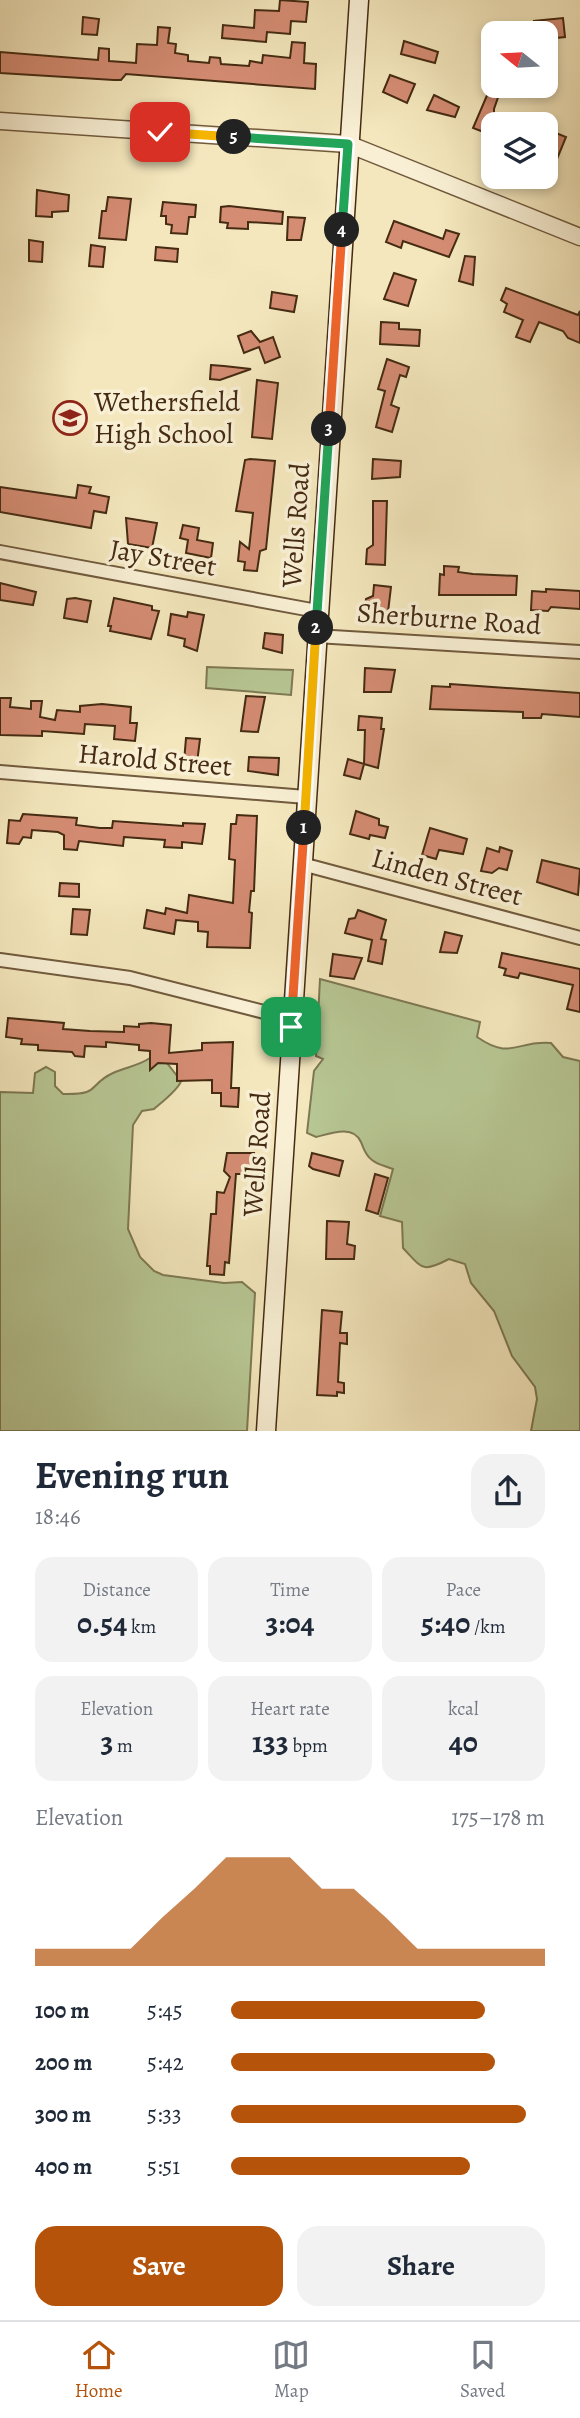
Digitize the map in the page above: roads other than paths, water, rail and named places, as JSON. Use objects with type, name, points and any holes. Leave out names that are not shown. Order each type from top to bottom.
[{"type":"main road","name":"Wells Road","points":[[266,1431],[317,611],[359,0]]},
{"type":"street","points":[[0,121],[348,144],[580,237]]},
{"type":"street","name":"Jay Street","points":[[0,552],[317,611]]},
{"type":"street","name":"Sherburne Road","points":[[316,636],[580,652]]},
{"type":"street","name":"Harold Street","points":[[0,772],[306,797]]},
{"type":"street","name":"Linden Street","points":[[302,864],[580,938]]},
{"type":"street","points":[[0,960],[130,978],[292,1019]]},
{"type":"place","name":"Wethersfield High School","points":[[70,418]]}]
